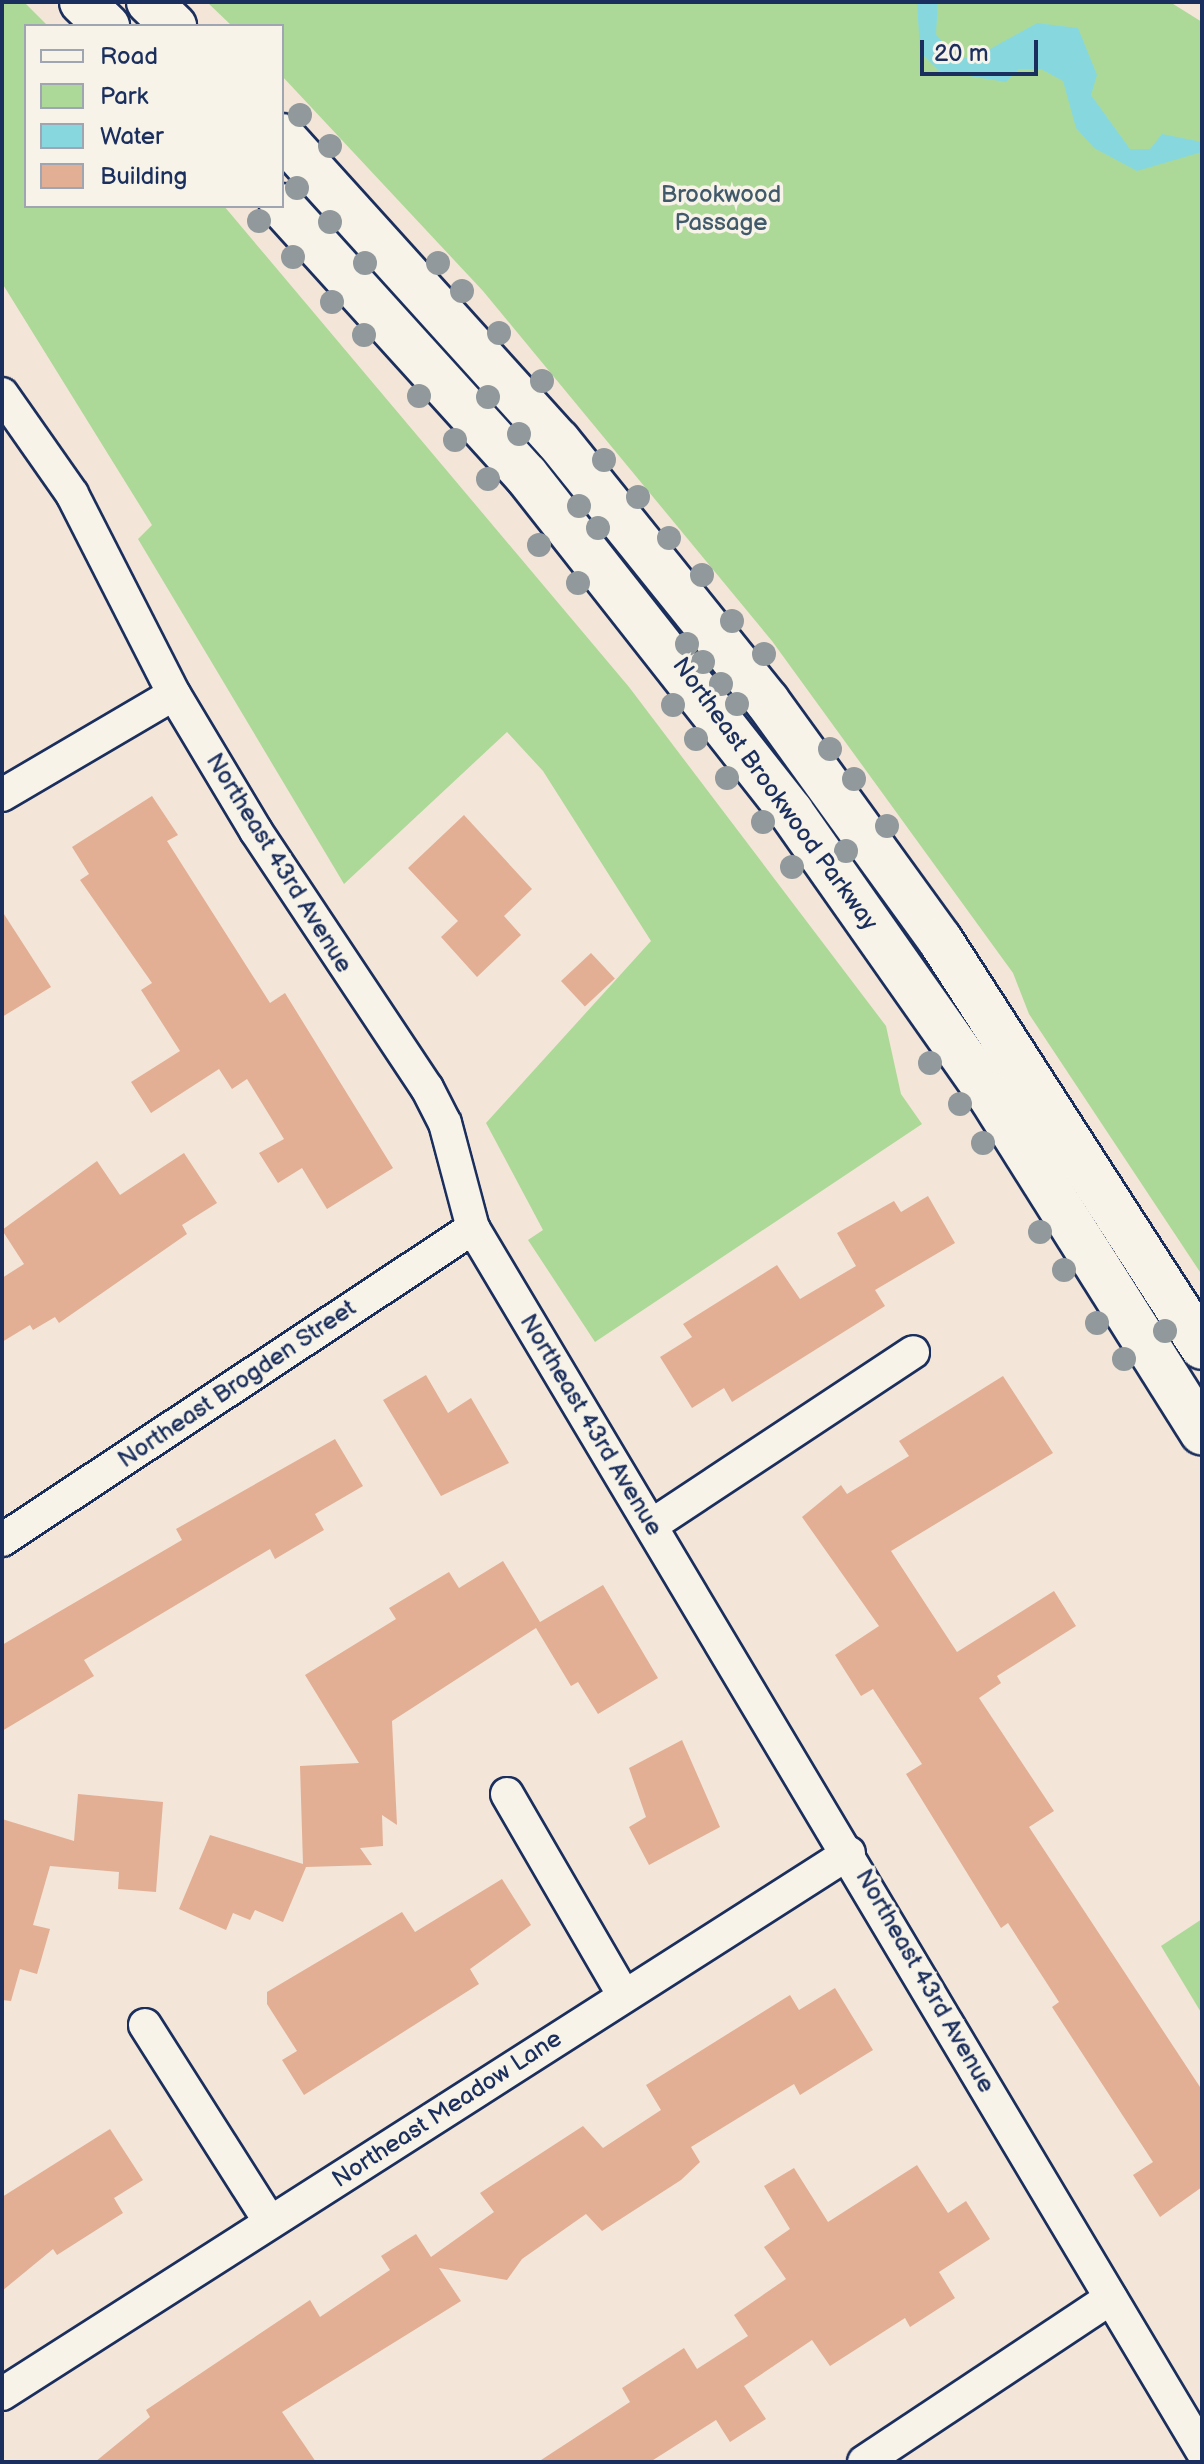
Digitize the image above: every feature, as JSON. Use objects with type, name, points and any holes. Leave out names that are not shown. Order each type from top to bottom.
[{"type":"main road","points":[[82,2],[105,24]]},
{"type":"main road","points":[[149,2],[172,24]]},
{"type":"main road","name":"Northeast Brookwood Parkway","points":[[284,138],[558,441],[767,701],[940,940],[1202,1347]]},
{"type":"main road","name":"Northeast Brookwood Parkway","points":[[284,208],[526,475],[773,787],[989,1094],[1202,1432]]},
{"type":"street","name":"Northeast 43rd Avenue","points":[[2,394],[72,494],[174,694],[427,1088],[445,1123],[473,1228],[849,1853],[1202,2451]]},
{"type":"street","points":[[2,795],[174,694]]},
{"type":"street","name":"Northeast Brogden Street","points":[[2,1540],[473,1228]]},
{"type":"street","points":[[652,1525],[913,1352]]},
{"type":"street","points":[[507,1794],[624,1996]]},
{"type":"street","name":"Northeast Meadow Lane","points":[[2,2394],[849,1853]]},
{"type":"street","points":[[145,2025],[270,2222]]},
{"type":"street","points":[[864,2462],[1111,2298]]},
{"type":"green space","points":[[2,2],[24,2],[46,24],[24,24],[24,208],[226,208],[629,687],[886,1026],[901,1094],[922,1124],[595,1342],[528,1240],[543,1230],[486,1123],[651,941],[543,771],[507,732],[344,884],[138,539],[152,525],[2,283]]},
{"type":"green space","name":"Brookwood Passage","points":[[207,2],[1170,2],[1202,22],[1202,1275],[1029,1014],[1013,973],[772,641],[483,291],[284,78],[284,24],[230,24]]},
{"type":"green space","points":[[1202,1919],[1202,2014],[1161,1946]]},
{"type":"water","points":[[917,2],[938,2],[936,34],[952,55],[972,59],[1037,23],[1078,28],[1097,75],[1091,95],[1130,149],[1150,149],[1162,134],[1202,142],[1202,152],[1137,171],[1094,148],[1076,128],[1063,81],[1041,69],[1019,69],[1006,82],[939,71],[920,52]]},
{"type":"building","points":[[152,796],[178,835],[167,841],[270,1003],[285,993],[393,1168],[327,1209],[302,1168],[278,1183],[259,1153],[284,1139],[247,1079],[232,1089],[219,1069],[151,1113],[131,1082],[180,1051],[141,990],[152,983],[80,880],[89,874],[72,847]]},
{"type":"building","points":[[464,815],[532,889],[504,916],[521,935],[477,977],[441,937],[458,921],[408,868]]},
{"type":"building","points":[[2,911],[51,987],[2,1017]]},
{"type":"building","points":[[591,953],[615,979],[585,1007],[561,981]]},
{"type":"building","points":[[184,1153],[217,1203],[182,1225],[187,1234],[59,1323],[55,1317],[33,1330],[30,1325],[2,1342],[2,1278],[24,1264],[2,1230],[97,1161],[120,1195]]},
{"type":"building","points":[[928,1196],[955,1243],[875,1290],[885,1306],[732,1402],[724,1388],[692,1408],[660,1357],[692,1337],[683,1324],[777,1265],[800,1299],[856,1266],[837,1233],[894,1201],[901,1212]]},
{"type":"building","points":[[426,1375],[448,1413],[471,1398],[509,1463],[441,1496],[383,1400]]},
{"type":"building","points":[[1003,1376],[1053,1453],[891,1551],[957,1652],[1054,1591],[1076,1626],[997,1676],[1001,1683],[979,1698],[1054,1811],[1029,1827],[1202,2090],[1202,2187],[1160,2217],[1133,2175],[1153,2162],[1052,2007],[1059,2002],[1008,1923],[1001,1928],[906,1774],[922,1764],[873,1689],[861,1696],[835,1655],[879,1626],[802,1517],[841,1485],[847,1494],[909,1456],[899,1441]]},
{"type":"building","points":[[335,1439],[363,1486],[315,1514],[324,1530],[275,1559],[270,1549],[84,1660],[94,1676],[2,1731],[2,1645],[182,1540],[176,1529]]},
{"type":"building","points":[[503,1561],[540,1622],[603,1585],[658,1678],[598,1714],[578,1682],[571,1686],[536,1628],[392,1721],[397,1825],[382,1815],[383,1846],[360,1848],[372,1865],[306,1867],[283,1922],[255,1910],[250,1920],[233,1913],[226,1930],[179,1909],[210,1835],[303,1864],[300,1766],[359,1763],[305,1675],[396,1619],[389,1608],[449,1572],[459,1588]]},
{"type":"building","points":[[682,1740],[720,1827],[649,1865],[629,1827],[646,1817],[629,1768]]},
{"type":"building","points":[[78,1794],[163,1802],[156,1892],[118,1889],[119,1872],[50,1866],[33,1925],[50,1929],[37,1974],[20,1969],[11,2001],[2,2000],[2,1819],[74,1841]]},
{"type":"building","points":[[502,1879],[531,1925],[470,1969],[479,1984],[304,2095],[282,2060],[297,2051],[267,2004],[267,1992],[402,1912],[415,1932]]},
{"type":"building","points":[[835,1988],[873,2050],[800,2095],[794,2084],[691,2147],[700,2162],[681,2180],[602,2231],[586,2214],[522,2259],[507,2280],[439,2268],[461,2301],[282,2412],[316,2462],[95,2462],[150,2417],[146,2410],[310,2300],[320,2317],[390,2270],[381,2256],[416,2234],[431,2257],[494,2212],[480,2193],[583,2126],[603,2148],[661,2110],[646,2085],[790,1995],[799,2010]]},
{"type":"building","points":[[110,2129],[143,2180],[114,2198],[123,2213],[57,2255],[53,2249],[2,2291],[2,2197]]},
{"type":"building","points":[[917,2165],[948,2213],[966,2201],[990,2239],[939,2272],[955,2298],[910,2327],[905,2318],[830,2366],[812,2340],[744,2386],[766,2419],[730,2442],[716,2420],[650,2462],[538,2462],[630,2402],[622,2388],[684,2348],[697,2369],[748,2336],[734,2315],[786,2279],[764,2247],[790,2229],[764,2186],[794,2168],[828,2222]]}]
